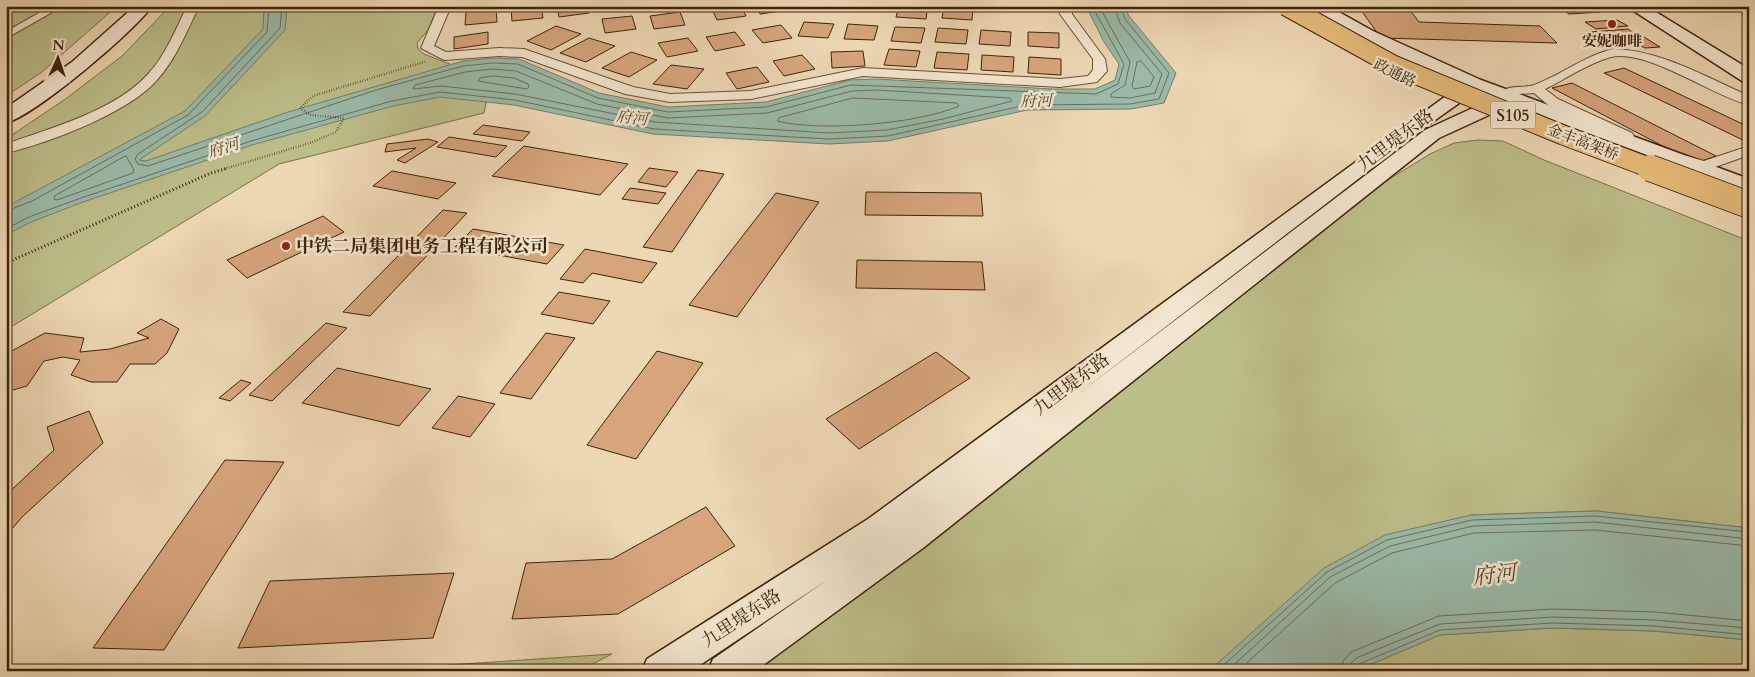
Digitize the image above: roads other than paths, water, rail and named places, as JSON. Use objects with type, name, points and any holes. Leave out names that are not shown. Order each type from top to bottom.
[{"type":"highway","name":"金丰高架桥","points":[[1286,6],[1339,37],[1411,73],[1563,135],[1749,205]]},
{"type":"highway","name":"金丰高架桥","points":[[1297,6],[1412,67],[1749,197]]},
{"type":"main road","points":[[6,117],[55,85],[110,41],[144,6]]},
{"type":"main road","name":"政通路","points":[[1273,6],[1380,66],[1463,91],[1749,209]]},
{"type":"main road","name":"政通路","points":[[1315,6],[1463,91],[1493,103],[1749,188]]},
{"type":"main road","points":[[1634,6],[1749,77]]},
{"type":"main road","points":[[1657,6],[1749,61]]},
{"type":"main road","name":"九里堤东路","points":[[660,671],[879,528],[1463,91]]},
{"type":"main road","points":[[726,671],[912,538],[1432,134],[1493,103]]},
{"type":"street","points":[[6,149],[110,108],[150,81],[176,41],[193,6]]},
{"type":"street","points":[[445,6],[427,48],[444,56],[499,52],[524,53],[630,91],[670,98],[751,95],[863,72],[1078,83],[1092,79],[1100,71],[1100,59],[1066,14],[1065,6]]},
{"type":"street","points":[[1493,103],[1515,90],[1537,89],[1612,53],[1627,52],[1649,59],[1749,101]]},
{"type":"street","points":[[1537,89],[1553,102],[1667,154],[1704,166],[1749,150]]},
{"type":"lane","points":[[6,36],[57,6]]},
{"type":"lane","points":[[1490,671],[1557,671]]},
{"type":"water","name":"府河","points":[[264,6],[287,6],[285,30],[205,116],[139,160],[146,161],[288,112],[463,61],[493,58],[519,59],[599,93],[668,107],[766,102],[850,80],[876,79],[1052,89],[1095,89],[1115,80],[1119,64],[1104,42],[1086,6],[1124,6],[1129,16],[1176,73],[1164,103],[1131,109],[1027,110],[888,141],[829,144],[653,134],[514,105],[440,97],[393,106],[252,145],[83,202],[31,222],[6,235],[6,207],[185,111],[263,29]]},
{"type":"water","name":"府河","points":[[1596,511],[1749,528],[1749,640],[1654,631],[1552,628],[1440,635],[1355,671],[1209,671],[1324,568],[1385,535],[1471,515]]},
{"type":"place","name":"安妮咖啡","points":[[1612,24]]},
{"type":"place","name":"中铁二局集团电务工程有限公司","points":[[286,246]]}]
